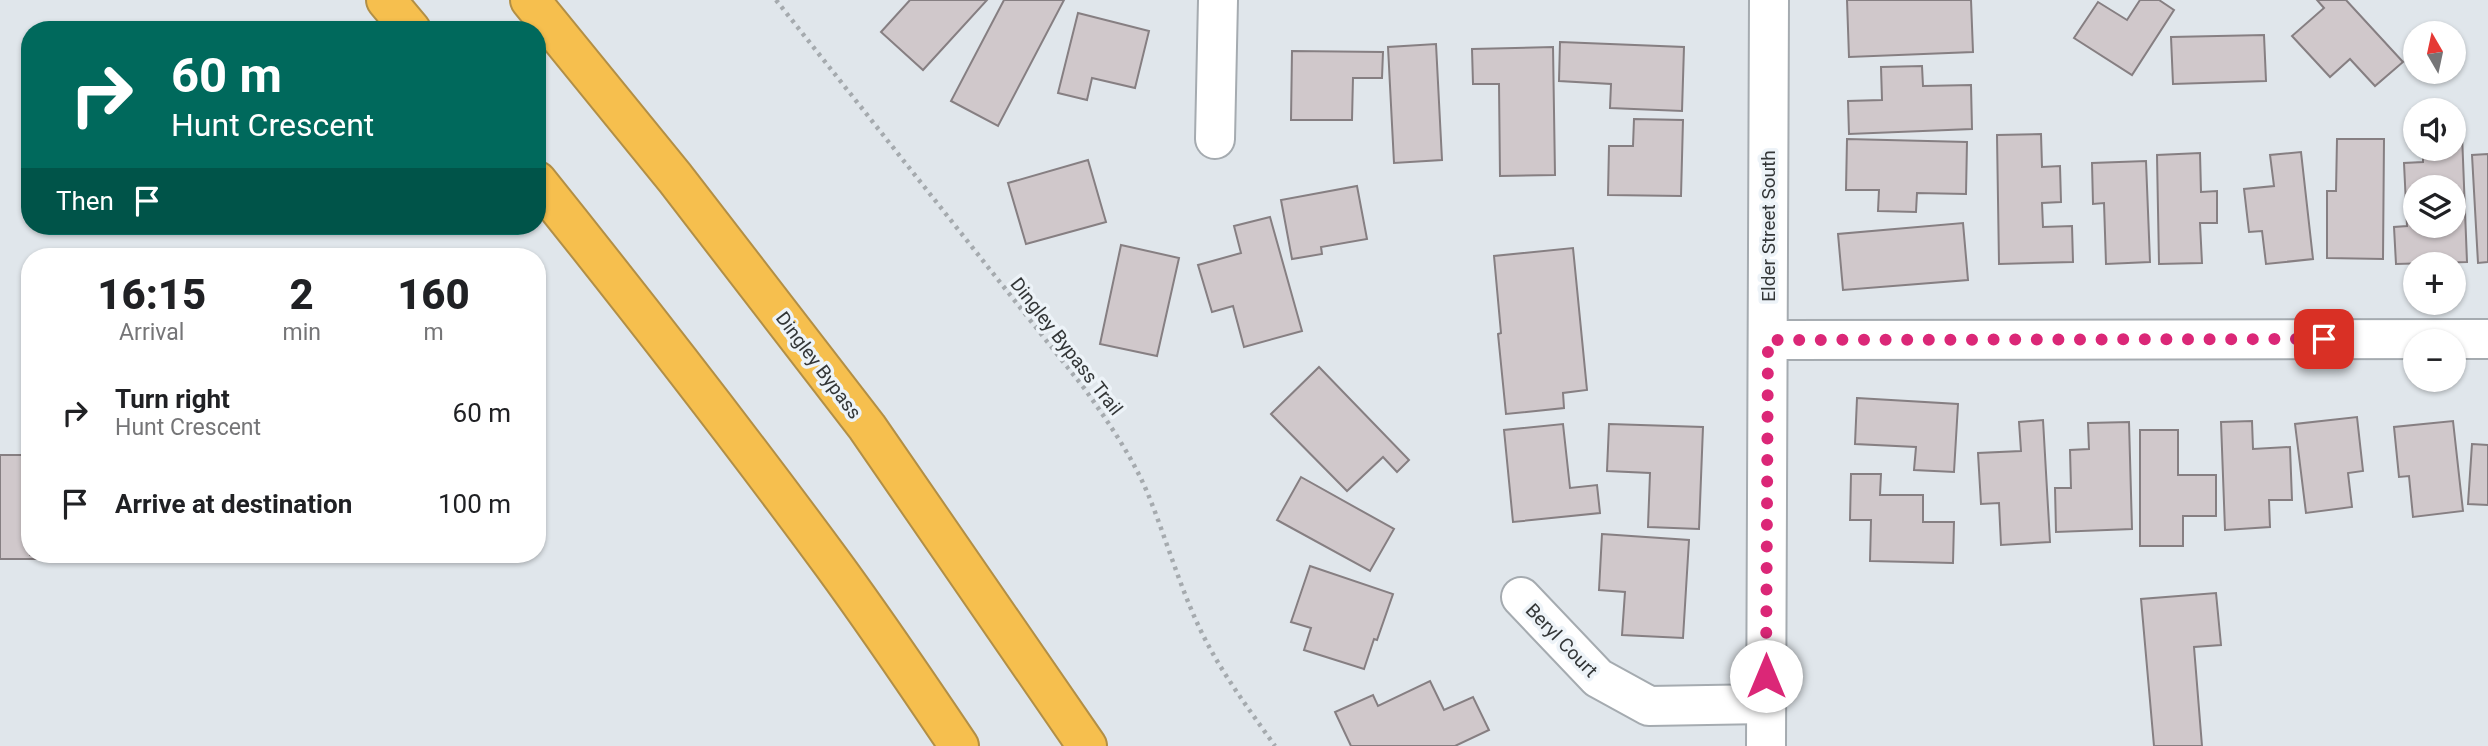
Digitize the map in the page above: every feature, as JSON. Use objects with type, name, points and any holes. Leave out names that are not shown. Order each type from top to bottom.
[{"type":"highway","points":[[386,0],[404,21]]},
{"type":"highway","name":"Dingley Bypass","points":[[530,0],[675,178],[867,427],[1087,746]]},
{"type":"highway","points":[[546,192],[787,502],[960,746]]},
{"type":"street","points":[[1215,139],[1218,0]]},
{"type":"street","name":"Elder Street South","points":[[1766,746],[1769,0]]},
{"type":"street","points":[[1768,340],[2488,339]]},
{"type":"street","name":"Beryl Court","points":[[1521,597],[1598,678],[1649,706],[1766,704]]},
{"type":"path","name":"Dingley Bypass Trail","points":[[776,0],[1084,388],[1111,426],[1149,497],[1201,632],[1240,697],[1275,746]]},
{"type":"building","points":[[910,0],[987,0],[923,70],[881,32]]},
{"type":"building","points":[[1004,0],[1064,0],[998,126],[951,101]]},
{"type":"building","points":[[1847,0],[1971,0],[1973,52],[1849,57]]},
{"type":"building","points":[[2140,0],[2159,0],[2174,10],[2132,75],[2074,38],[2098,2],[2127,20]]},
{"type":"building","points":[[2317,0],[2346,0],[2403,62],[2375,86],[2350,59],[2330,77],[2292,36],[2324,8]]},
{"type":"building","points":[[1078,13],[1149,31],[1135,88],[1092,78],[1087,100],[1058,93]]},
{"type":"building","points":[[2264,35],[2266,81],[2173,84],[2171,37]]},
{"type":"building","points":[[1560,42],[1684,47],[1682,111],[1610,108],[1611,84],[1559,81]]},
{"type":"building","points":[[1436,44],[1442,160],[1394,163],[1388,47]]},
{"type":"building","points":[[1553,47],[1555,175],[1500,176],[1499,84],[1473,84],[1472,49]]},
{"type":"building","points":[[1292,51],[1383,52],[1382,78],[1353,78],[1352,120],[1291,120]]},
{"type":"building","points":[[1922,66],[1923,86],[1971,85],[1972,129],[1849,134],[1848,101],[1882,100],[1881,67]]},
{"type":"building","points":[[1634,119],[1683,120],[1681,196],[1608,195],[1609,146],[1633,146]]},
{"type":"building","points":[[2041,134],[2042,167],[2060,166],[2061,202],[2042,203],[2043,227],[2072,226],[2073,262],[1999,264],[1997,135]]},
{"type":"building","points":[[1847,139],[1967,142],[1966,194],[1917,193],[1916,212],[1878,211],[1879,190],[1846,190]]},
{"type":"building","points":[[2337,139],[2384,139],[2383,259],[2327,258],[2327,191],[2336,191]]},
{"type":"building","points":[[2301,152],[2313,259],[2266,264],[2262,231],[2249,232],[2244,189],[2274,186],[2270,155]]},
{"type":"building","points":[[2200,153],[2201,192],[2217,191],[2217,223],[2200,223],[2202,263],[2159,264],[2157,155]]},
{"type":"building","points":[[2488,154],[2488,262],[2478,263],[2472,155]]},
{"type":"building","points":[[1088,160],[1106,222],[1026,244],[1008,183]]},
{"type":"building","points":[[2146,161],[2150,262],[2106,264],[2104,203],[2093,204],[2092,163]]},
{"type":"building","points":[[2463,161],[2464,175],[2405,175],[2404,163]]},
{"type":"building","points":[[1357,186],[1367,239],[1321,247],[1322,254],[1292,259],[1281,200]]},
{"type":"building","points":[[1270,217],[1302,331],[1244,347],[1233,306],[1212,312],[1198,265],[1241,253],[1234,226]]},
{"type":"building","points":[[1963,223],[1968,280],[1843,290],[1838,234]]},
{"type":"building","points":[[2403,226],[2403,238],[2466,236],[2467,262],[2466,252],[2403,252],[2403,264],[2396,264],[2394,227]]},
{"type":"building","points":[[1121,245],[1179,258],[1157,356],[1100,344]]},
{"type":"building","points":[[1573,248],[1587,390],[1563,393],[1564,408],[1506,414],[1494,256]]},
{"type":"building","points":[[1319,367],[1409,460],[1397,472],[1383,457],[1347,491],[1271,414]]},
{"type":"building","points":[[1857,398],[1958,404],[1954,472],[1914,470],[1916,447],[1855,444]]},
{"type":"building","points":[[2357,417],[2363,471],[2348,473],[2352,507],[2306,513],[2295,424]]},
{"type":"building","points":[[2043,420],[2050,542],[2001,545],[1999,503],[1981,504],[1978,453],[2021,451],[2019,422]]},
{"type":"building","points":[[2252,421],[2253,449],[2290,447],[2292,500],[2269,500],[2270,527],[2225,530],[2221,422]]},
{"type":"building","points":[[2453,421],[2463,511],[2413,517],[2409,476],[2399,477],[2394,427]]},
{"type":"building","points":[[2129,422],[2132,529],[2056,532],[2055,488],[2071,488],[2070,450],[2089,449],[2088,423]]},
{"type":"building","points":[[1563,424],[1570,488],[1597,485],[1600,513],[1513,522],[1504,430]]},
{"type":"building","points":[[1609,424],[1703,427],[1699,529],[1648,527],[1650,473],[1607,471]]},
{"type":"building","points":[[2140,430],[2178,430],[2178,475],[2216,475],[2216,516],[2183,516],[2183,546],[2140,546]]},
{"type":"building","points":[[2472,444],[2488,445],[2488,505],[2468,504]]},
{"type":"building","points":[[0,455],[21,455],[21,559],[0,559]]},
{"type":"building","points":[[1851,474],[1881,474],[1880,495],[1923,495],[1923,522],[1954,522],[1953,563],[1870,561],[1871,520],[1850,520]]},
{"type":"building","points":[[1301,477],[1394,529],[1370,571],[1277,520]]},
{"type":"building","points":[[1602,534],[1689,540],[1683,638],[1622,635],[1625,592],[1599,590]]},
{"type":"building","points":[[1310,566],[1393,594],[1364,669],[1304,650],[1311,628],[1291,622]]},
{"type":"building","points":[[2216,593],[2221,645],[2194,647],[2202,746],[2154,746],[2141,599]]},
{"type":"building","points":[[1430,681],[1444,710],[1473,697],[1489,730],[1455,746],[1351,746],[1335,712],[1373,695],[1378,706]]},
{"type":"route","points":[[1766,676],[1768,340],[2324,339]]}]
